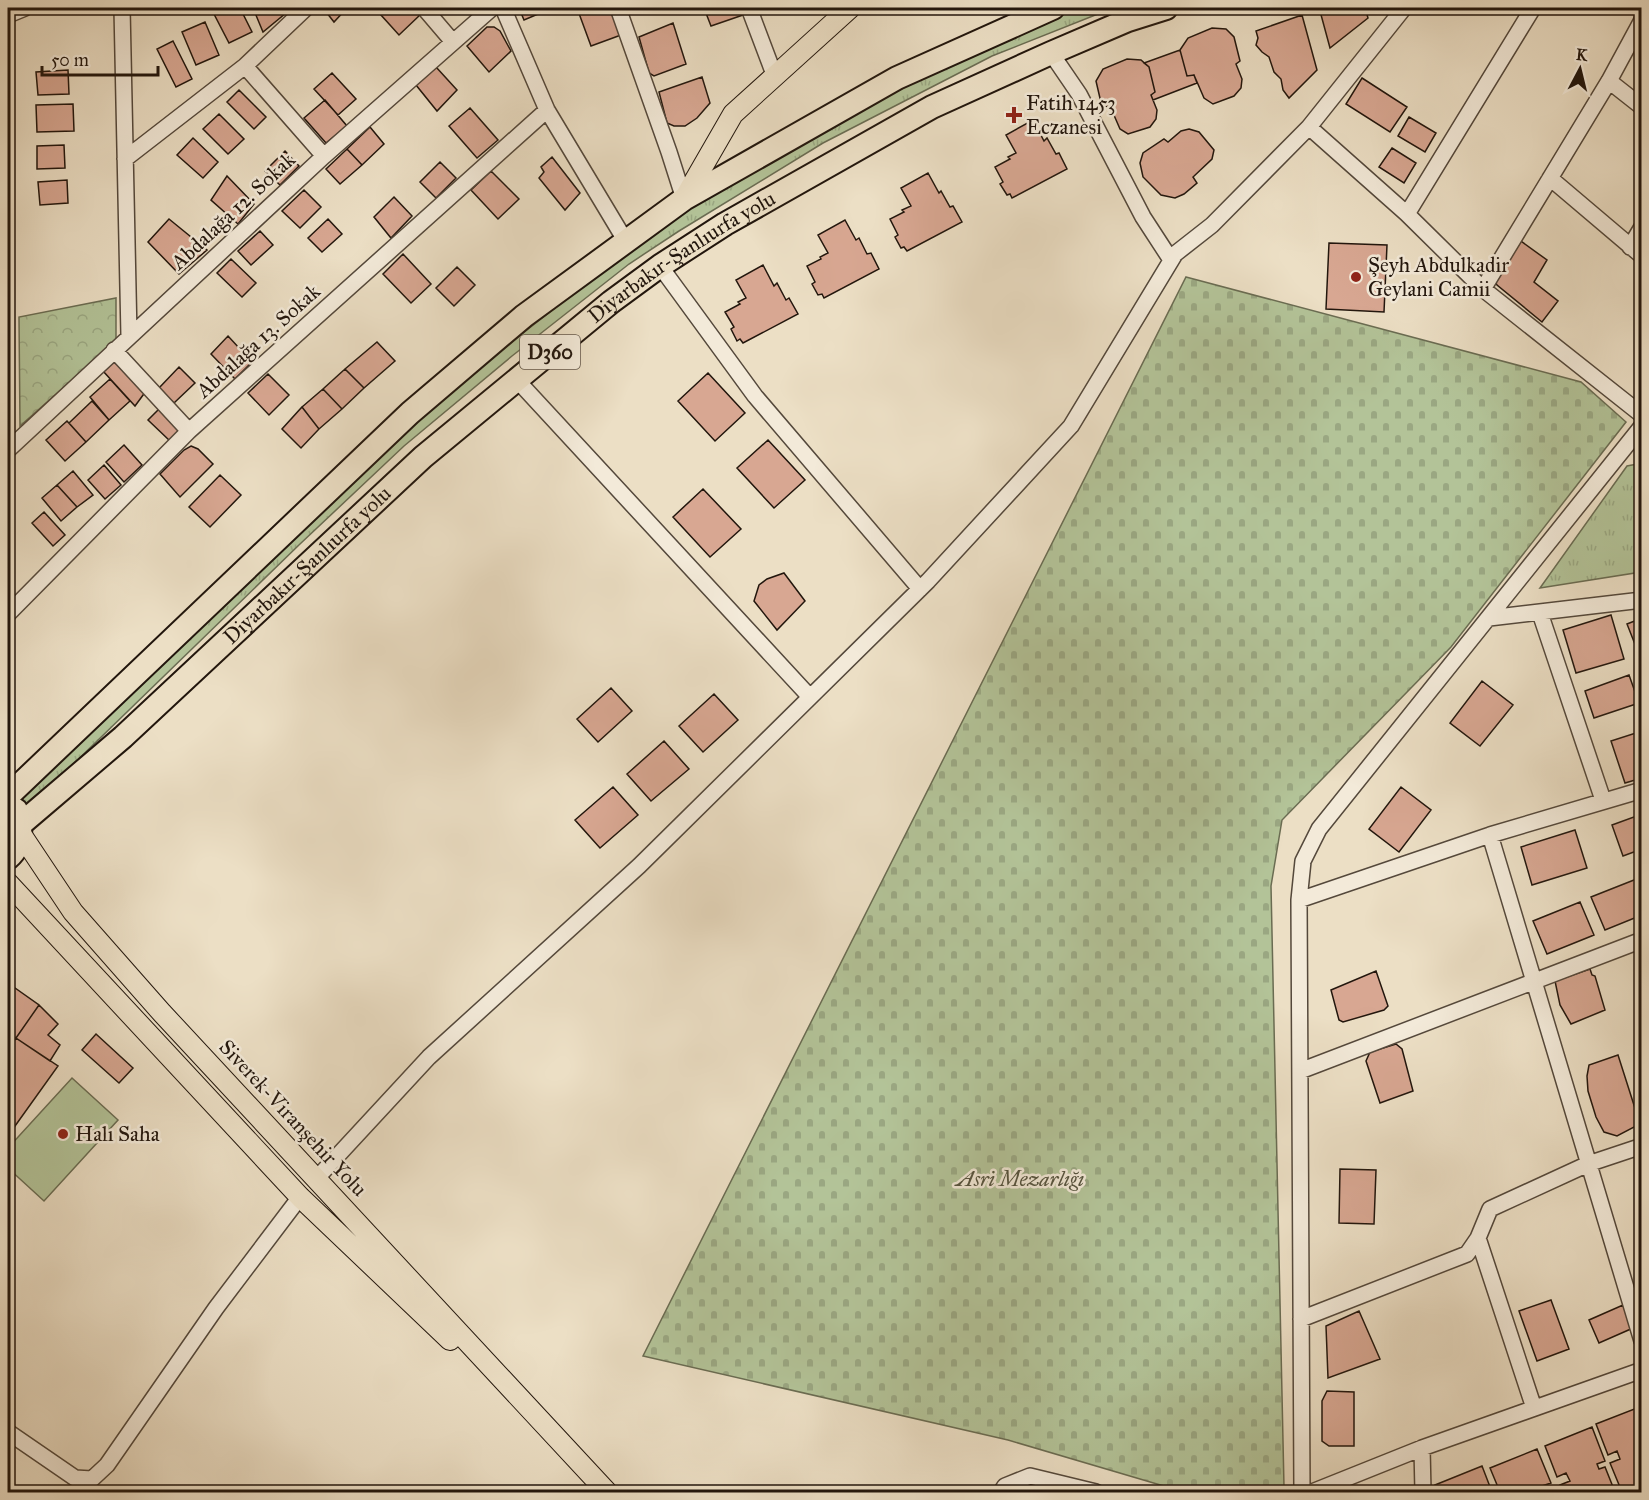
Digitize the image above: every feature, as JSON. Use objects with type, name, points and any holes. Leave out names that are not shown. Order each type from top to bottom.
[{"type":"highway","name":"Diyarbakır-Şanlıurfa yolu","points":[[8,796],[410,413],[524,316],[684,199],[897,78],[1053,8]]},
{"type":"highway","name":"Diyarbakır-Şanlıurfa yolu","points":[[21,829],[423,457],[611,302],[660,266],[725,224],[932,107],[1051,53],[1166,8]]},
{"type":"highway","points":[[8,802],[15,810],[21,829],[18,845],[8,858]]},
{"type":"main road","points":[[684,199],[734,114],[850,8]]},
{"type":"main road","name":"Siverek-Viranşehir Yolu","points":[[21,829],[73,912],[162,1013],[607,1492]]},
{"type":"main road","name":"Siverek-Viranşehir Yolu","points":[[8,883],[300,1197],[438,1329],[544,1425]]},
{"type":"street","points":[[8,15],[26,8]]},
{"type":"street","points":[[122,8],[129,336]]},
{"type":"street","points":[[125,159],[245,66],[306,8]]},
{"type":"street","points":[[424,8],[453,42]]},
{"type":"street","name":"Abdalağa 12. Sokak","points":[[8,450],[324,156],[492,8]]},
{"type":"street","points":[[502,8],[547,110],[625,240]]},
{"type":"street","points":[[618,8],[684,199]]},
{"type":"street","points":[[749,8],[775,77]]},
{"type":"street","points":[[317,1178],[429,1057],[639,866],[920,589],[1071,426],[1175,254],[1212,225],[1309,127],[1404,8]]},
{"type":"street","points":[[1407,214],[1533,8]]},
{"type":"street","points":[[1483,289],[1609,81],[1641,20]]},
{"type":"street","points":[[1051,53],[1079,94],[1143,217],[1171,260]]},
{"type":"street","points":[[245,66],[324,156]]},
{"type":"street","points":[[1609,81],[1641,106]]},
{"type":"street","name":"Abdalağa 13. Sokak","points":[[8,614],[189,431],[547,110]]},
{"type":"street","points":[[1309,127],[1407,214],[1483,289],[1641,416]]},
{"type":"street","points":[[1550,178],[1636,251],[1641,227]]},
{"type":"street","points":[[660,266],[755,396],[920,589]]},
{"type":"street","points":[[114,350],[189,431]]},
{"type":"street","points":[[516,380],[810,697]]},
{"type":"street","points":[[1302,1492],[1299,900],[1303,861],[1319,829],[1490,618],[1641,426]]},
{"type":"street","points":[[1490,618],[1641,600]]},
{"type":"street","points":[[1540,612],[1603,800]]},
{"type":"street","points":[[1299,900],[1490,835],[1641,789]]},
{"type":"street","points":[[1490,835],[1641,1341]]},
{"type":"street","points":[[1300,1071],[1641,940]]},
{"type":"street","points":[[1301,1319],[1467,1254],[1478,1238],[1490,1209],[1588,1164],[1641,1146]]},
{"type":"street","points":[[83,1492],[92,1479],[107,1465],[216,1308],[300,1197]]},
{"type":"street","points":[[1478,1238],[1534,1408]]},
{"type":"street","points":[[1312,1492],[1422,1448],[1641,1370]]},
{"type":"street","points":[[8,1432],[75,1478],[92,1479]]},
{"type":"street","points":[[1422,1448],[1424,1492]]},
{"type":"street","points":[[1001,1492],[1005,1486],[1030,1476],[1096,1492]]},
{"type":"green space","points":[[1076,8],[1113,8],[992,56],[823,143],[629,264],[512,356],[404,446],[25,811],[15,792],[453,388],[602,271],[694,206],[791,146],[984,46]]},
{"type":"green space","name":"Asri Mezarlığı","points":[[1186,277],[1581,382],[1626,422],[1451,647],[1282,820],[1271,886],[1284,1487],[1272,1492],[1184,1492],[1008,1440],[643,1356]]},
{"type":"green space","points":[[116,298],[116,341],[20,426],[19,317]]},
{"type":"green space","points":[[1637,464],[1642,477],[1641,572],[1540,588],[1627,466]]},
{"type":"green space","name":"Halı Saha","points":[[72,1078],[118,1120],[44,1201],[8,1168],[8,1148]]},
{"type":"building","points":[[226,8],[240,8],[252,32],[229,43],[214,14]]},
{"type":"building","points":[[253,8],[292,8],[263,32]]},
{"type":"building","points":[[323,8],[347,8],[334,22]]},
{"type":"building","points":[[390,8],[415,8],[421,14],[399,35],[381,15]]},
{"type":"building","points":[[519,8],[550,8],[550,9],[524,20]]},
{"type":"building","points":[[577,8],[611,8],[621,35],[591,46]]},
{"type":"building","points":[[704,8],[740,8],[743,15],[711,26]]},
{"type":"building","points":[[1334,8],[1365,8],[1368,18],[1330,48],[1320,11]]},
{"type":"building","points":[[1302,15],[1317,70],[1289,98],[1283,90],[1281,79],[1274,72],[1269,57],[1256,45],[1258,38],[1256,31]]},
{"type":"building","points":[[205,22],[219,55],[196,65],[182,32]]},
{"type":"building","points":[[673,23],[686,64],[654,76],[649,73],[639,37]]},
{"type":"building","points":[[487,27],[494,27],[500,31],[511,51],[489,72],[467,46]]},
{"type":"building","points":[[1212,28],[1226,29],[1234,37],[1240,61],[1236,64],[1242,79],[1241,88],[1234,96],[1213,104],[1204,98],[1194,75],[1187,76],[1180,50],[1188,38]]},
{"type":"building","points":[[173,41],[192,79],[176,87],[157,49]]},
{"type":"building","points":[[1180,50],[1187,76],[1194,75],[1197,83],[1153,100],[1151,95],[1155,92],[1149,67],[1144,63]]},
{"type":"building","points":[[1127,59],[1141,60],[1149,67],[1155,92],[1151,95],[1157,110],[1156,119],[1150,127],[1128,134],[1120,129],[1110,106],[1102,107],[1096,81],[1103,69]]},
{"type":"building","points":[[436,67],[457,90],[437,111],[416,85]]},
{"type":"building","points":[[68,70],[69,94],[38,95],[36,72]]},
{"type":"building","points":[[332,73],[356,99],[338,115],[314,89]]},
{"type":"building","points":[[702,77],[710,103],[697,118],[685,126],[674,126],[667,123],[659,92]]},
{"type":"building","points":[[1362,78],[1407,107],[1390,132],[1346,104]]},
{"type":"building","points":[[239,90],[266,117],[254,129],[227,102]]},
{"type":"building","points":[[325,100],[347,126],[326,143],[304,118]]},
{"type":"building","points":[[73,104],[74,131],[37,132],[36,105]]},
{"type":"building","points":[[470,108],[498,140],[477,158],[449,126]]},
{"type":"building","points":[[219,114],[244,139],[228,154],[203,129]]},
{"type":"building","points":[[1409,117],[1436,133],[1425,152],[1398,136]]},
{"type":"building","points":[[1033,120],[1044,141],[1047,138],[1056,154],[1059,153],[1067,169],[1012,198],[1010,194],[1007,195],[1000,184],[1003,182],[995,167],[1016,153],[1006,135]]},
{"type":"building","points":[[370,127],[384,144],[362,165],[347,149]]},
{"type":"building","points":[[1189,129],[1199,132],[1214,150],[1212,159],[1193,177],[1197,183],[1184,194],[1175,198],[1161,195],[1143,177],[1140,163],[1143,153],[1164,139],[1168,142],[1181,131]]},
{"type":"building","points":[[193,138],[218,162],[203,178],[177,155]]},
{"type":"building","points":[[64,145],[65,168],[37,169],[37,146]]},
{"type":"building","points":[[1392,148],[1416,163],[1404,183],[1379,167]]},
{"type":"building","points":[[347,149],[362,165],[340,184],[326,169]]},
{"type":"building","points":[[285,151],[299,166],[280,185],[265,171]]},
{"type":"building","points":[[552,157],[580,193],[565,210],[539,178],[544,172],[541,167]]},
{"type":"building","points":[[440,162],[456,178],[436,198],[420,182]]},
{"type":"building","points":[[491,171],[519,199],[498,219],[471,190]]},
{"type":"building","points":[[928,173],[939,193],[941,191],[950,207],[953,206],[962,222],[907,251],[904,247],[901,248],[895,237],[898,235],[890,219],[911,206],[901,188]]},
{"type":"building","points":[[227,176],[254,204],[238,224],[211,200]]},
{"type":"building","points":[[67,180],[68,203],[40,205],[38,182]]},
{"type":"building","points":[[304,190],[321,207],[300,228],[282,211]]},
{"type":"building","points":[[394,197],[412,216],[391,238],[374,217]]},
{"type":"building","points":[[169,219],[207,250],[179,274],[148,242]]},
{"type":"building","points":[[328,219],[342,234],[322,252],[308,238]]},
{"type":"building","points":[[845,220],[856,240],[859,238],[867,254],[871,253],[879,269],[824,298],[822,294],[818,295],[812,284],[815,282],[807,266],[828,253],[818,235]]},
{"type":"building","points":[[260,231],[273,245],[251,265],[238,251]]},
{"type":"building","points":[[1518,239],[1547,260],[1534,282],[1558,301],[1542,322],[1497,285],[1494,279]]},
{"type":"building","name":"Şeyh Abdulkadir Geylani Camii","points":[[1329,243],[1387,245],[1384,312],[1326,309]]},
{"type":"building","points":[[403,254],[431,284],[411,303],[383,274]]},
{"type":"building","points":[[231,259],[256,283],[242,297],[217,273]]},
{"type":"building","points":[[763,265],[774,286],[777,283],[786,300],[789,298],[798,314],[743,343],[740,339],[737,341],[731,329],[734,327],[725,312],[746,298],[736,280]]},
{"type":"building","points":[[457,267],[475,285],[454,306],[436,288]]},
{"type":"building","points":[[228,336],[252,362],[235,379],[211,354]]},
{"type":"building","points":[[377,342],[395,361],[364,388],[345,369]]},
{"type":"building","points":[[113,362],[121,366],[146,391],[135,406],[103,371]]},
{"type":"building","points":[[179,367],[195,383],[174,403],[159,388]]},
{"type":"building","points":[[345,369],[364,388],[342,409],[323,389]]},
{"type":"building","points":[[708,373],[745,413],[715,441],[678,401]]},
{"type":"building","points":[[268,374],[289,395],[269,415],[248,393]]},
{"type":"building","points":[[110,379],[130,401],[109,420],[90,397]]},
{"type":"building","points":[[323,389],[342,409],[319,429],[302,407]]},
{"type":"building","points":[[92,401],[109,420],[86,442],[69,423]]},
{"type":"building","points":[[302,407],[319,429],[301,448],[282,429]]},
{"type":"building","points":[[159,409],[181,430],[170,441],[148,420]]},
{"type":"building","points":[[67,421],[86,442],[65,461],[46,440]]},
{"type":"building","points":[[768,440],[805,480],[774,508],[737,468]]},
{"type":"building","points":[[124,445],[142,465],[124,482],[106,462]]},
{"type":"building","points":[[191,446],[198,449],[213,464],[180,497],[160,474]]},
{"type":"building","points":[[104,465],[121,485],[105,499],[88,480]]},
{"type":"building","points":[[73,471],[93,495],[77,507],[57,485]]},
{"type":"building","points":[[220,475],[241,495],[210,527],[189,507]]},
{"type":"building","points":[[57,485],[77,507],[61,521],[42,498]]},
{"type":"building","points":[[703,489],[741,529],[710,557],[673,517]]},
{"type":"building","points":[[44,512],[65,535],[53,546],[32,523]]},
{"type":"building","points":[[784,573],[805,601],[777,630],[754,601],[759,585],[767,579]]},
{"type":"building","points":[[1611,615],[1624,659],[1576,673],[1563,630]]},
{"type":"building","points":[[1642,618],[1642,657],[1640,657],[1627,624]]},
{"type":"building","points":[[1629,675],[1639,703],[1594,718],[1585,691]]},
{"type":"building","points":[[1482,681],[1513,705],[1480,746],[1450,723]]},
{"type":"building","points":[[611,688],[632,711],[598,742],[577,719]]},
{"type":"building","points":[[714,694],[738,720],[703,752],[679,726]]},
{"type":"building","points":[[1642,731],[1642,778],[1625,783],[1611,741]]},
{"type":"building","points":[[664,741],[689,769],[651,801],[627,774]]},
{"type":"building","points":[[613,787],[638,815],[600,848],[575,820]]},
{"type":"building","points":[[1401,787],[1431,810],[1399,852],[1369,829]]},
{"type":"building","points":[[1642,814],[1642,849],[1623,856],[1612,825]]},
{"type":"building","points":[[1575,830],[1587,868],[1532,885],[1521,847]]},
{"type":"building","points":[[1639,878],[1642,885],[1642,915],[1605,930],[1591,897]]},
{"type":"building","points":[[1580,902],[1594,935],[1547,954],[1533,921]]},
{"type":"building","points":[[1590,969],[1592,975],[1595,976],[1605,1010],[1571,1024],[1560,1005],[1555,981]]},
{"type":"building","points":[[1376,971],[1388,1006],[1384,1010],[1343,1022],[1339,1020],[1331,990]]},
{"type":"building","points":[[8,983],[39,1005],[16,1038],[8,1032]]},
{"type":"building","points":[[39,1005],[58,1024],[48,1035],[60,1045],[50,1061],[16,1038]]},
{"type":"building","points":[[96,1034],[133,1068],[119,1083],[82,1050]]},
{"type":"building","points":[[16,1038],[58,1066],[10,1133],[8,1131],[8,1050]]},
{"type":"building","points":[[1396,1044],[1402,1049],[1413,1091],[1380,1103],[1366,1061],[1370,1052]]},
{"type":"building","points":[[1618,1055],[1640,1124],[1617,1136],[1604,1132],[1596,1117],[1588,1091],[1587,1076],[1589,1065]]},
{"type":"building","points":[[1340,1169],[1376,1170],[1374,1224],[1339,1223]]},
{"type":"building","points":[[1551,1300],[1569,1349],[1537,1361],[1519,1311]]},
{"type":"building","points":[[1623,1305],[1633,1328],[1599,1343],[1589,1320]]},
{"type":"building","points":[[1359,1311],[1380,1359],[1328,1378],[1326,1326]]},
{"type":"building","points":[[1327,1391],[1354,1392],[1354,1446],[1329,1446],[1322,1441],[1322,1401]]},
{"type":"building","points":[[1642,1406],[1642,1485],[1622,1492],[1610,1463],[1620,1459],[1617,1451],[1608,1455],[1596,1424]]},
{"type":"building","points":[[1592,1427],[1605,1461],[1597,1464],[1599,1469],[1605,1467],[1615,1492],[1563,1492],[1560,1485],[1570,1481],[1566,1473],[1557,1477],[1545,1446]]},
{"type":"building","points":[[1537,1449],[1551,1483],[1542,1486],[1544,1491],[1550,1489],[1552,1492],[1500,1492],[1490,1468]]},
{"type":"building","points":[[1482,1466],[1492,1492],[1438,1492],[1435,1485]]},
{"type":"place","name":"Fatih 1453 Eczanesi","points":[[1014,115]]},
{"type":"place","name":"Şeyh Abdulkadir Geylani Camii","points":[[1356,277]]},
{"type":"place","name":"Halı Saha","points":[[63,1134]]}]
